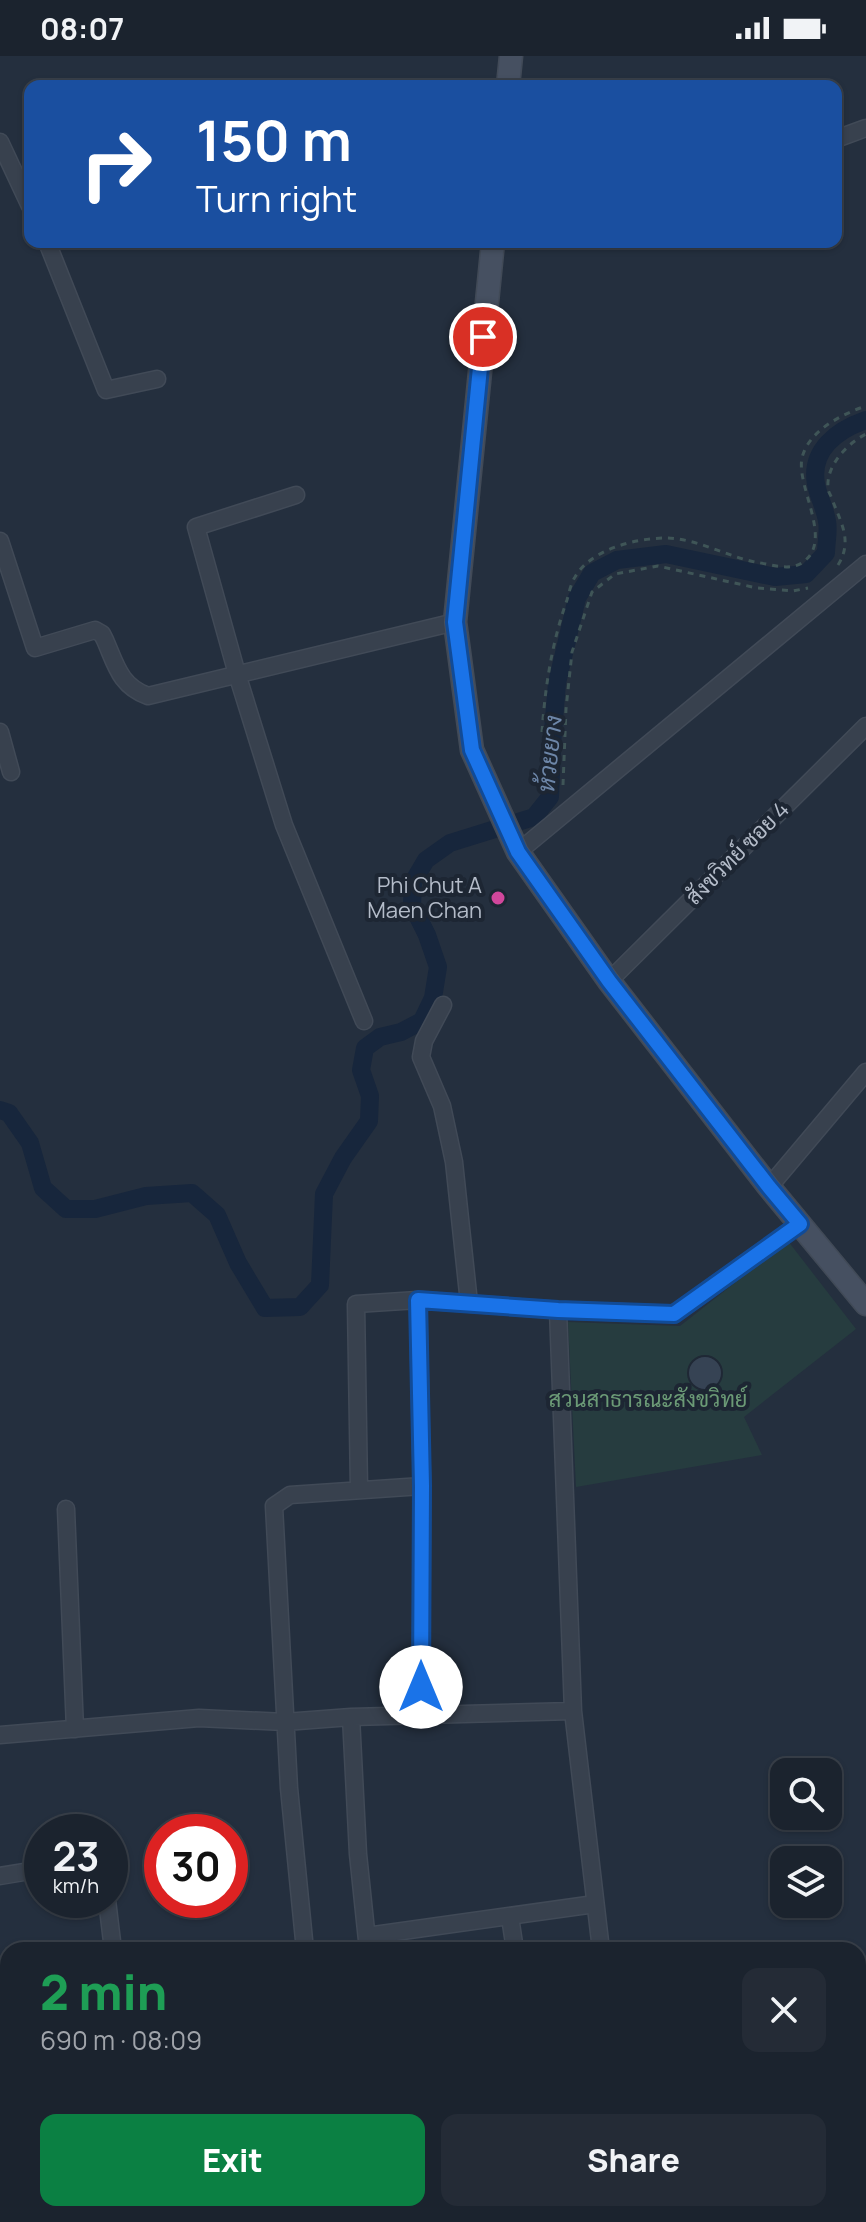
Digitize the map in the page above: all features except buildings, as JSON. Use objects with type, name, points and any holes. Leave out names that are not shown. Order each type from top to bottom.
[{"type":"street","points":[[509,80],[511,56]]},
{"type":"street","points":[[842,137],[866,128]]},
{"type":"street","points":[[0,142],[24,193]]},
{"type":"street","points":[[49,248],[106,390],[157,379]]},
{"type":"street","points":[[492,248],[455,622],[472,750],[518,852],[609,981],[769,1187],[866,1304]]},
{"type":"street","points":[[296,495],[196,527],[284,825],[364,1021]]},
{"type":"street","points":[[0,541],[35,648],[95,630],[102,634],[122,678],[137,692],[148,696],[455,622]]},
{"type":"street","points":[[518,852],[866,564]]},
{"type":"street","name":"สังขวิทย์ ซอย 4","points":[[609,981],[866,726]]},
{"type":"street","points":[[0,732],[11,772]]},
{"type":"street","points":[[443,1005],[424,1041],[421,1057],[442,1106],[454,1162],[469,1303]]},
{"type":"street","points":[[769,1187],[866,1072]]},
{"type":"street","points":[[359,1489],[356,1304],[418,1300],[674,1314],[800,1224]]},
{"type":"street","points":[[418,1300],[422,1486],[421,1716]]},
{"type":"street","points":[[558,1310],[573,1711],[600,1942]]},
{"type":"street","points":[[304,1942],[289,1788],[274,1506],[290,1495],[422,1486]]},
{"type":"street","points":[[66,1509],[75,1729]]},
{"type":"street","points":[[0,1735],[199,1718],[285,1722],[351,1717],[573,1711]]},
{"type":"street","points":[[351,1717],[358,1854],[367,1942]]},
{"type":"street","points":[[0,1876],[24,1872]]},
{"type":"street","points":[[372,1942],[595,1904]]},
{"type":"street","points":[[510,1917],[514,1942]]},
{"type":"street","points":[[109,1918],[112,1942]]},
{"type":"path","points":[[542,732],[560,618],[575,576],[598,553],[634,541],[667,538],[692,542],[742,559],[785,567],[803,563],[813,551],[815,536],[814,519],[802,479],[802,457],[814,435],[848,412],[866,406]]},
{"type":"path","points":[[833,573],[845,553],[844,528],[827,487],[834,463],[851,442],[866,434]]},
{"type":"path","points":[[563,785],[572,652],[592,592],[615,574],[658,566],[757,588],[793,591],[816,587]]},
{"type":"green space","name":"สวนสาธารณะสังขวิทย์","points":[[788,1241],[856,1329],[744,1417],[762,1455],[576,1487],[568,1322],[680,1326]]},
{"type":"waterway","name":"ห้วยยาง","points":[[0,1110],[9,1113],[30,1143],[43,1188],[66,1209],[95,1209],[146,1196],[192,1193],[217,1215],[238,1263],[265,1308],[300,1307],[320,1285],[324,1194],[343,1158],[369,1121],[370,1096],[361,1070],[365,1048],[380,1037],[401,1032],[422,1021],[433,998],[438,967],[412,905],[413,882],[426,860],[450,843],[534,817],[550,797],[557,683],[577,598],[592,573],[617,560],[666,554],[775,577],[806,574],[826,553],[828,525],[816,484],[817,461],[836,436],[866,420]]},
{"type":"place","name":"Phi Chut A Maen Chan","points":[[498,898]]},
{"type":"route","points":[[421,1687],[422,1486],[418,1300],[674,1314],[800,1224],[609,981],[518,852],[472,750],[455,622],[483,337]]}]
